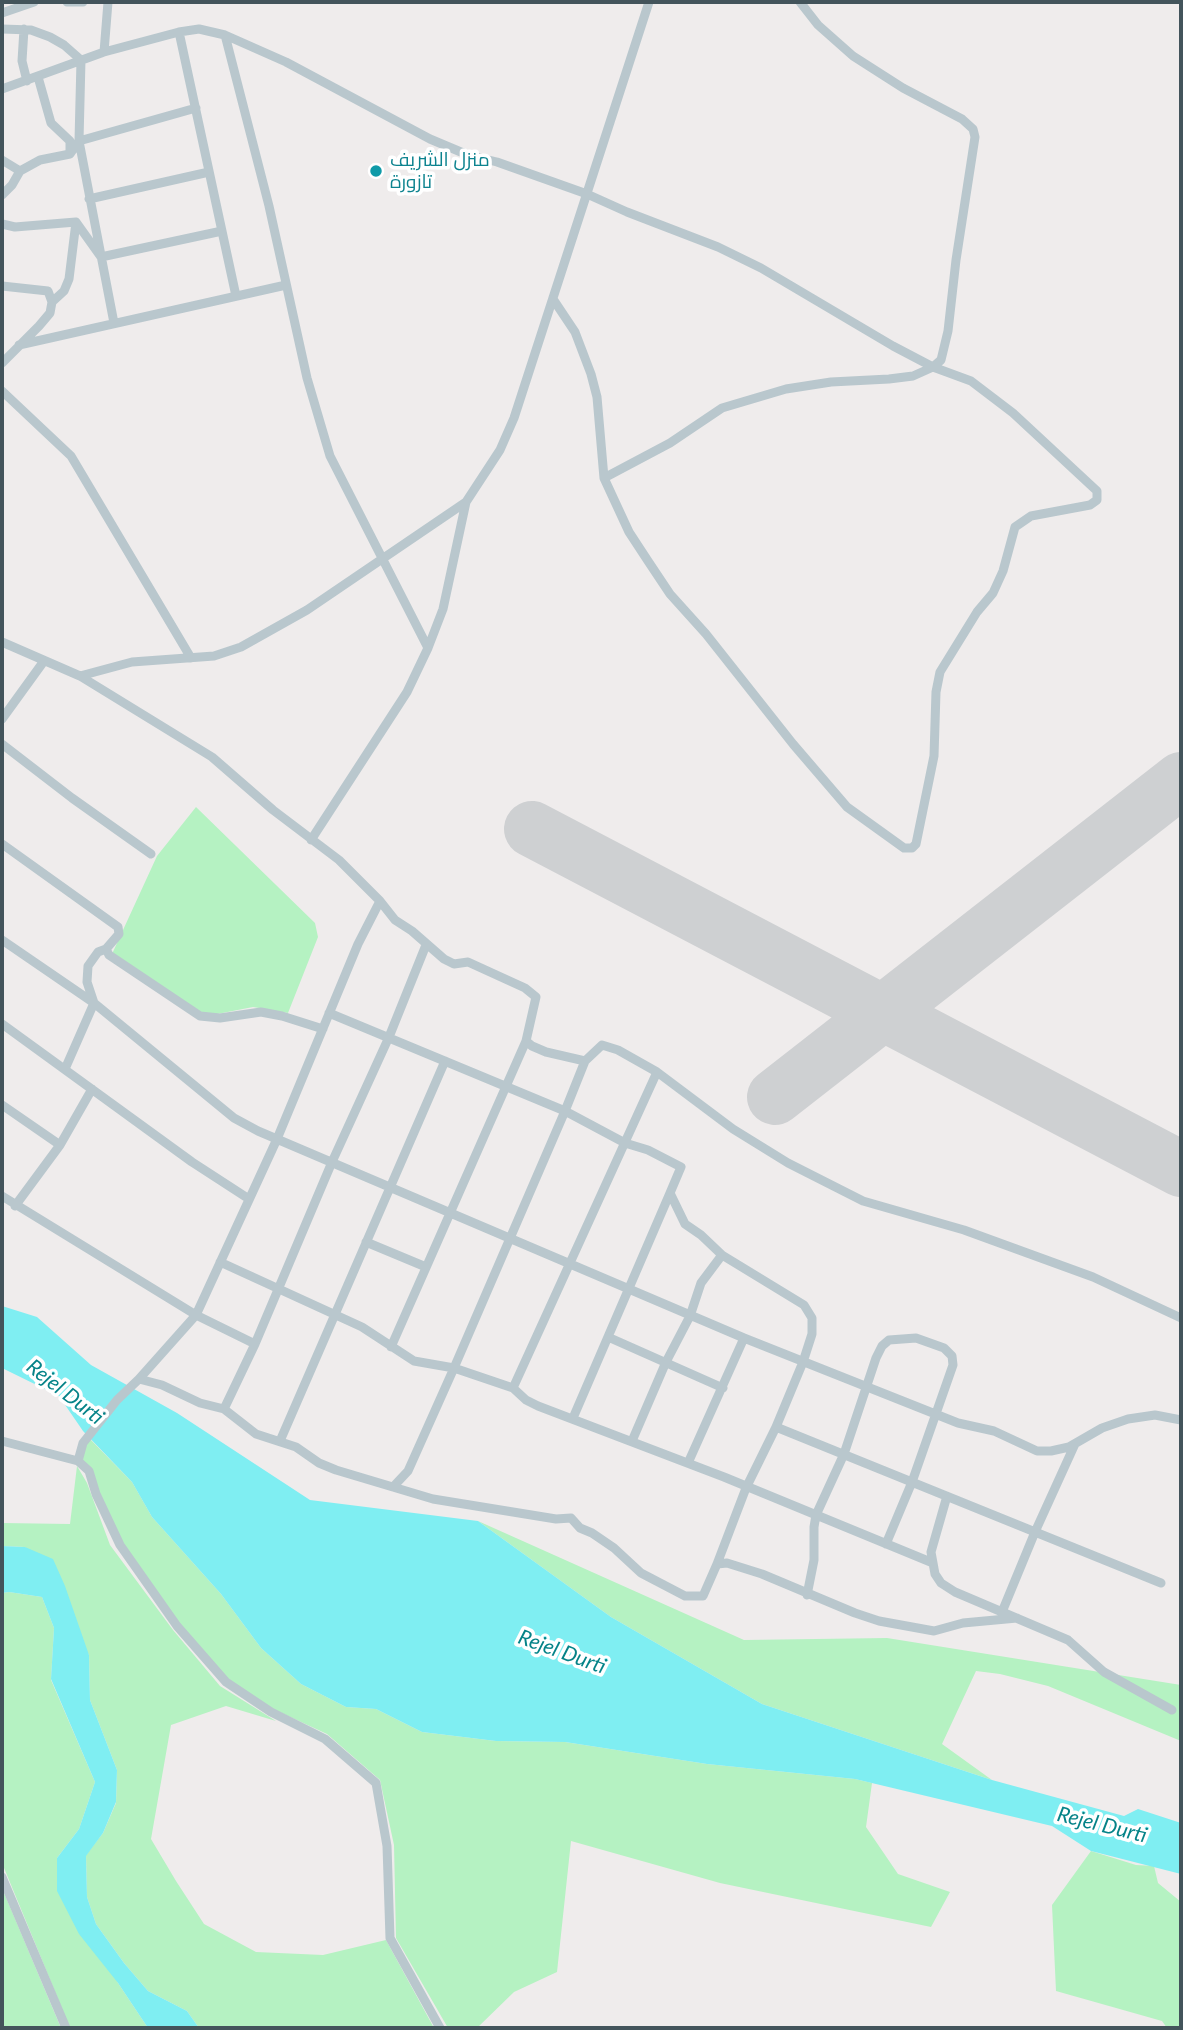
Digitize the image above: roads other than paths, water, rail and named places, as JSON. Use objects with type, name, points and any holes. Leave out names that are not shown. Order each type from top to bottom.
[{"type":"street","points":[[34,2],[5,12],[2,29],[23,29],[50,37],[81,60],[79,141],[114,323]]},
{"type":"street","points":[[67,2],[83,2]]},
{"type":"street","points":[[104,52],[108,2]]},
{"type":"street","points":[[311,840],[407,692],[428,648],[443,609],[466,502],[507,435],[649,2]]},
{"type":"street","points":[[604,478],[670,443],[722,408],[749,398],[831,382],[913,376],[933,367],[941,360],[975,137],[973,129],[962,119],[885,77],[853,56],[818,25],[800,2]]},
{"type":"street","points":[[23,29],[22,61],[27,81]]},
{"type":"street","points":[[2,89],[104,52],[180,32],[199,29],[225,35],[286,62],[430,139],[468,155],[497,162],[587,194],[750,262],[933,367],[971,381],[986,390],[1097,491],[1097,500],[1090,505],[1058,513],[1031,516],[1015,527],[1003,571],[993,593],[977,612],[940,672],[936,692],[934,756],[916,844],[912,848],[904,848],[847,807],[706,634],[670,594],[629,532],[604,478],[597,397],[592,374],[575,332],[553,299]]},
{"type":"street","points":[[180,32],[236,296]]},
{"type":"street","points":[[225,35],[307,378],[330,456],[428,648]]},
{"type":"street","points":[[38,76],[49,116],[54,126],[70,141],[70,154]]},
{"type":"street","points":[[2,195],[20,171],[40,160],[70,154],[79,141],[196,108]]},
{"type":"street","points":[[2,160],[20,171]]},
{"type":"street","points":[[89,199],[209,172]]},
{"type":"street","points":[[76,222],[101,257]]},
{"type":"street","points":[[2,224],[15,226],[76,222]]},
{"type":"street","points":[[52,302],[64,291],[69,279],[76,222]]},
{"type":"street","points":[[101,257],[222,231]]},
{"type":"street","points":[[19,345],[286,285]]},
{"type":"street","points":[[2,286],[48,290],[52,302],[50,313],[2,363]]},
{"type":"street","points":[[2,391],[71,456],[191,658]]},
{"type":"street","points":[[80,676],[132,662],[214,656],[241,646],[307,610],[466,502]]},
{"type":"street","points":[[2,642],[80,676],[212,757],[311,840],[339,860],[395,920],[444,959],[454,964],[468,962],[525,988],[536,997],[526,1041],[391,1347]]},
{"type":"street","points":[[2,719],[44,661]]},
{"type":"street","points":[[2,744],[151,854]]},
{"type":"street","points":[[2,844],[118,927],[119,934],[106,948],[98,952],[88,966],[87,982],[94,1003],[65,1069]]},
{"type":"street","points":[[78,1461],[83,1443],[117,1400],[196,1315],[277,1139],[358,944],[380,901]]},
{"type":"street","points":[[2,940],[94,1003],[234,1118],[277,1139],[744,1338],[958,1423],[994,1431],[1037,1451],[1059,1450],[1102,1428],[1128,1419],[1155,1415],[1181,1420]]},
{"type":"street","points":[[224,1409],[389,1037],[426,945]]},
{"type":"street","points":[[106,948],[113,959],[200,1016],[220,1018],[261,1012],[323,1029]]},
{"type":"street","points":[[329,1013],[565,1111],[625,1143],[648,1150],[681,1167],[572,1418]]},
{"type":"street","points":[[2,1024],[192,1162],[249,1199]]},
{"type":"street","points":[[526,1041],[546,1052],[585,1061]]},
{"type":"street","points":[[393,1487],[408,1471],[585,1061],[602,1045],[618,1050],[657,1072],[733,1129],[788,1163],[863,1201],[977,1234],[1093,1277],[1181,1318]]},
{"type":"street","points":[[280,1440],[445,1061]]},
{"type":"street","points":[[513,1388],[657,1072]]},
{"type":"street","points":[[15,1206],[60,1145],[92,1089]]},
{"type":"street","points":[[2,1105],[60,1145]]},
{"type":"street","points":[[139,1379],[162,1385],[200,1403],[224,1409],[256,1434],[296,1447],[323,1465],[433,1499],[556,1519],[570,1518],[580,1528],[614,1548],[641,1573],[685,1596],[703,1596],[746,1488],[776,1427],[803,1362],[812,1334],[813,1318],[804,1305],[722,1255],[685,1223],[670,1193]]},
{"type":"street","points":[[2,1196],[196,1315],[255,1344]]},
{"type":"street","points":[[366,1242],[426,1267]]},
{"type":"street","points":[[632,1441],[666,1362],[690,1316],[701,1283],[722,1255]]},
{"type":"street","points":[[220,1262],[362,1327],[414,1361],[454,1368],[513,1388],[526,1400],[933,1563]]},
{"type":"street","points":[[608,1336],[723,1388]]},
{"type":"street","points":[[688,1463],[744,1338]]},
{"type":"street","points":[[807,1595],[814,1560],[816,1515],[844,1454],[882,1346],[889,1340],[916,1338],[944,1348],[952,1356],[953,1365],[912,1482],[886,1544]]},
{"type":"street","points":[[776,1427],[1161,1583]]},
{"type":"street","points":[[2,1441],[78,1461],[89,1471],[96,1494],[120,1545],[177,1626],[226,1682],[271,1712],[326,1739],[376,1783],[387,1846],[390,1938],[440,2028]]},
{"type":"street","points":[[1002,1612],[1076,1443]]},
{"type":"street","points":[[947,1496],[933,1541],[933,1563],[935,1574],[948,1588],[1068,1640],[1104,1672],[1172,1710]]},
{"type":"street","points":[[717,1564],[727,1563],[762,1574],[807,1595],[863,1616],[934,1631],[963,1623],[1017,1618]]},
{"type":"street","points":[[2,1877],[66,2028]]},
{"type":"water","name":"Rejel Durti","points":[[2,1306],[37,1317],[91,1365],[177,1413],[310,1500],[478,1521],[611,1617],[762,1704],[992,1780],[1124,1816],[1138,1809],[1181,1823],[1181,1874],[1091,1851],[1052,1826],[855,1779],[707,1764],[565,1742],[496,1741],[422,1732],[376,1709],[346,1707],[301,1684],[261,1648],[221,1594],[152,1517],[132,1482],[83,1431],[59,1396],[2,1368]]},
{"type":"water","points":[[2,1546],[25,1547],[53,1559],[89,1655],[90,1700],[117,1770],[116,1802],[103,1833],[86,1856],[87,1897],[96,1924],[148,1991],[187,2011],[199,2028],[148,2028],[118,1983],[79,1934],[57,1891],[57,1858],[79,1829],[95,1782],[51,1679],[54,1628],[42,1597],[2,1593]]},
{"type":"place","name":"منزل الشريف تازورة","points":[[376,171]]}]
